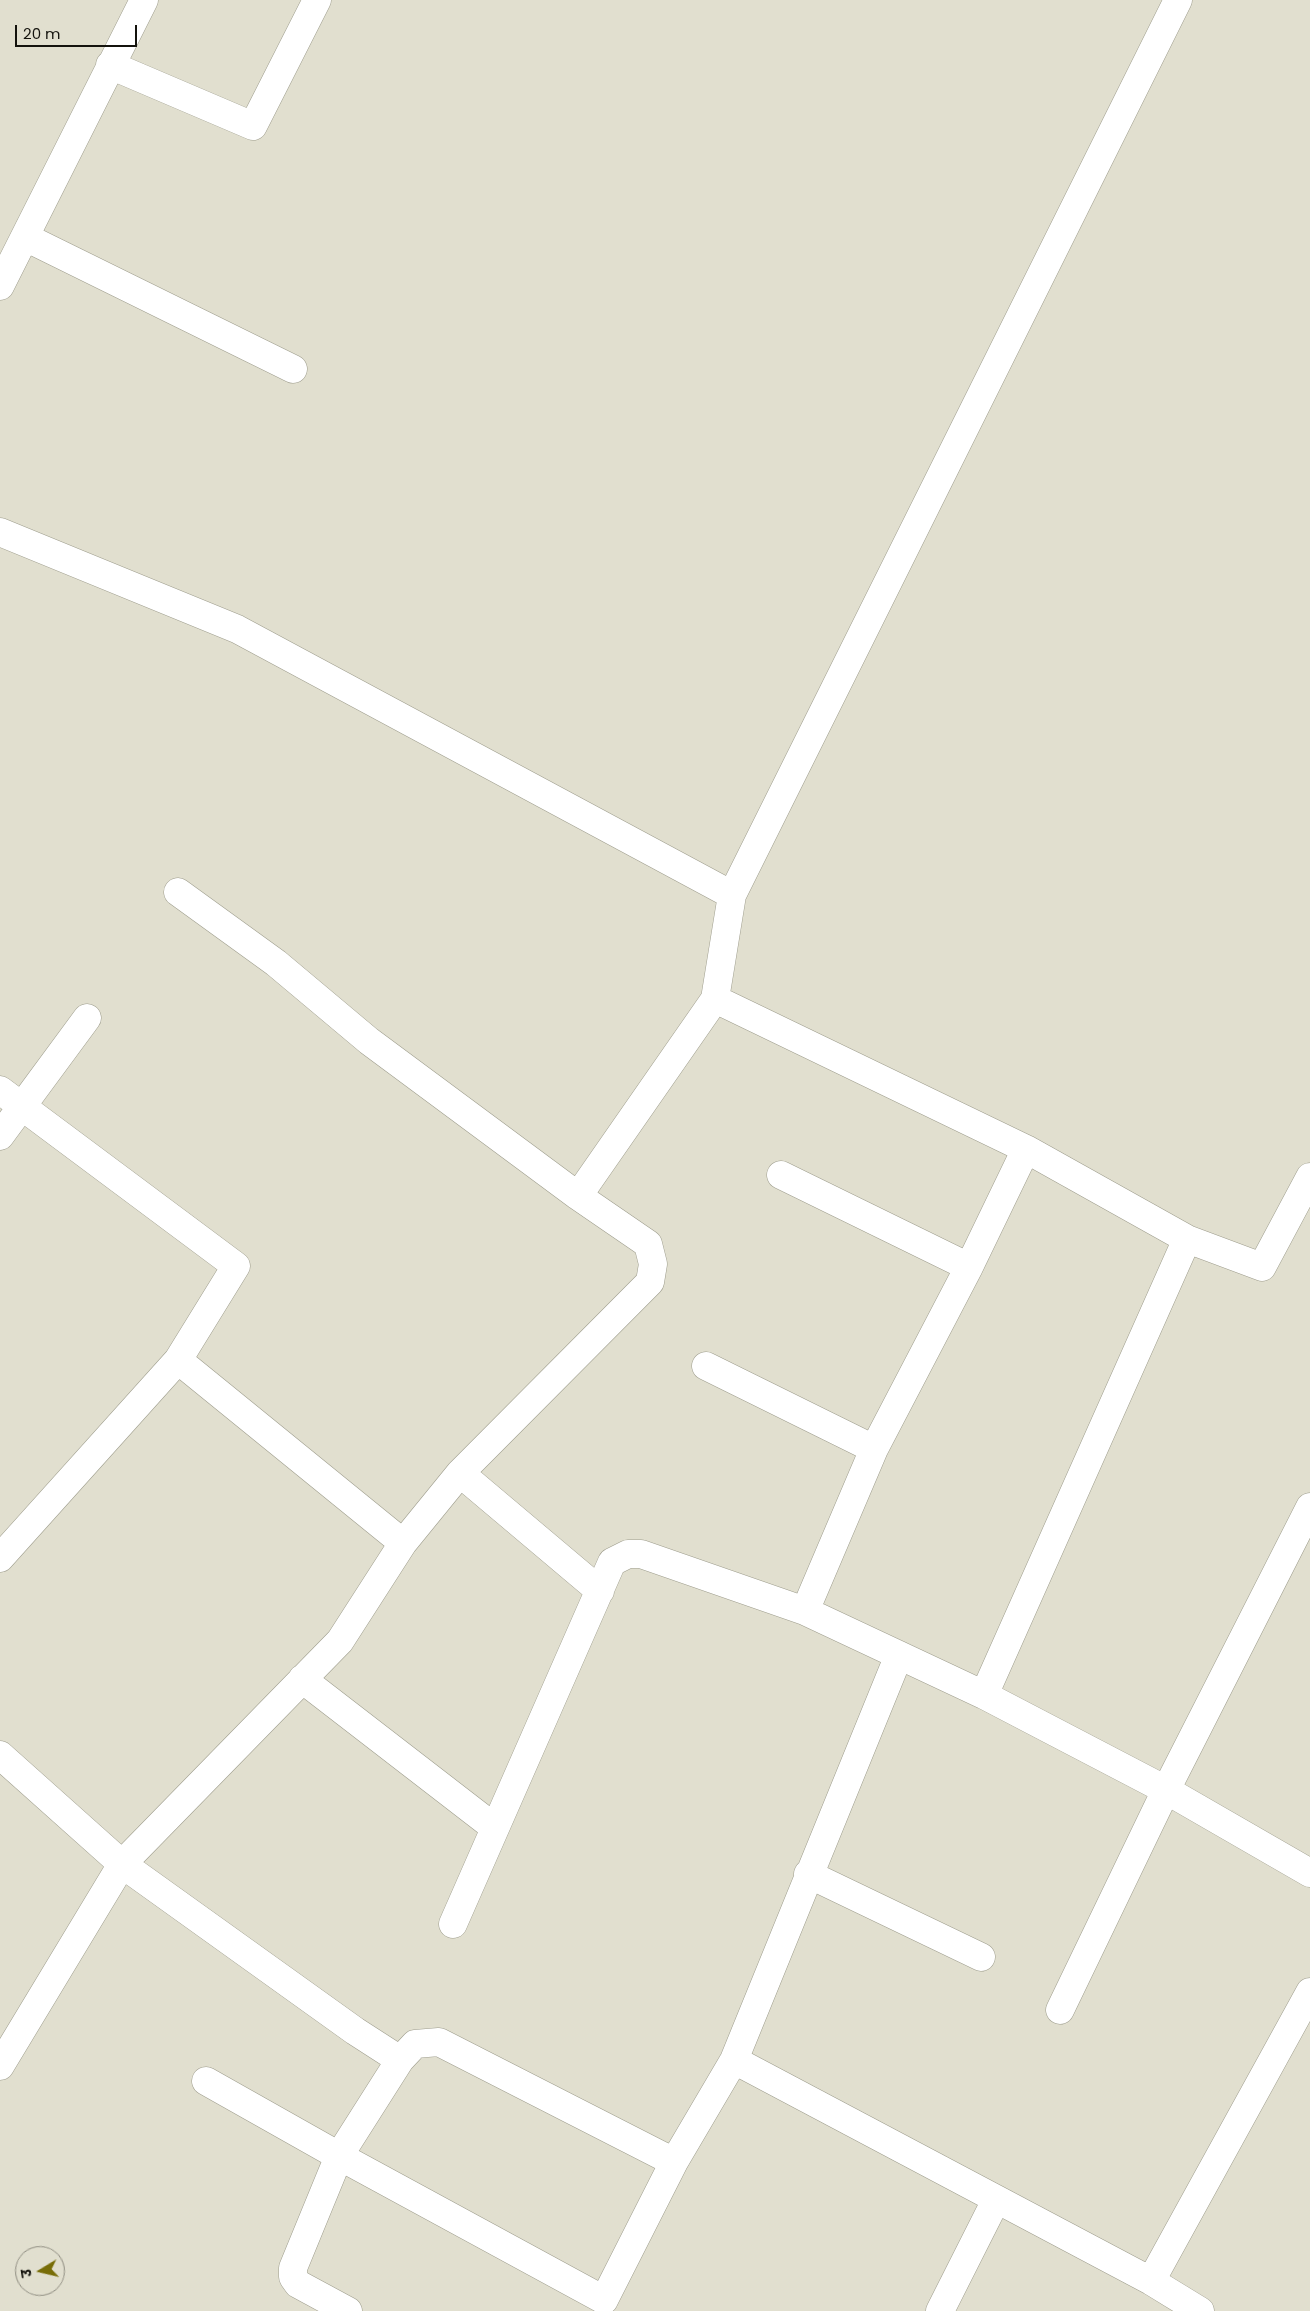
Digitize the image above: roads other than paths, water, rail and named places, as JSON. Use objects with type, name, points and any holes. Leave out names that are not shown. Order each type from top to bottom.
[{"type":"street","points":[[0,286],[144,0]]},
{"type":"street","points":[[110,66],[253,126],[317,0]]},
{"type":"street","points":[[578,1196],[715,999],[732,895],[1178,0]]},
{"type":"street","points":[[25,237],[293,369]]},
{"type":"street","points":[[0,532],[236,630],[732,895]]},
{"type":"street","points":[[0,2066],[122,1864],[340,1641],[403,1543],[460,1473],[650,1282],[653,1264],[648,1244],[578,1196],[370,1041],[276,963],[178,892]]},
{"type":"street","points":[[715,999],[1026,1150],[1187,1239],[1262,1267],[1310,1177]]},
{"type":"street","points":[[0,1136],[10,1098],[87,1018]]},
{"type":"street","points":[[0,1558],[178,1360],[236,1266],[10,1098]]},
{"type":"street","points":[[805,1611],[874,1450],[969,1267],[1026,1150]]},
{"type":"street","points":[[781,1175],[969,1267]]},
{"type":"street","points":[[984,1694],[1187,1239]]},
{"type":"street","points":[[178,1360],[403,1543]]},
{"type":"street","points":[[706,1366],[874,1450]]},
{"type":"street","points":[[460,1473],[600,1591]]},
{"type":"street","points":[[1060,2010],[1166,1790],[1310,1507]]},
{"type":"street","points":[[452,1924],[612,1562],[628,1554],[641,1554],[805,1611],[984,1694],[1166,1790],[1310,1873]]},
{"type":"street","points":[[206,2081],[610,2307],[674,2162],[734,2060],[808,1874],[899,1655]]},
{"type":"street","points":[[302,1679],[495,1828]]},
{"type":"street","points":[[0,1755],[122,1864],[355,2031],[400,2060]]},
{"type":"street","points":[[808,1874],[981,1957]]},
{"type":"street","points":[[1151,2281],[1310,1992]]},
{"type":"street","points":[[348,2311],[298,2284],[293,2277],[293,2268],[339,2156],[400,2060],[415,2044],[439,2042],[674,2162]]},
{"type":"street","points":[[734,2060],[1151,2281],[1200,2311]]},
{"type":"street","points":[[940,2311],[996,2200]]}]
